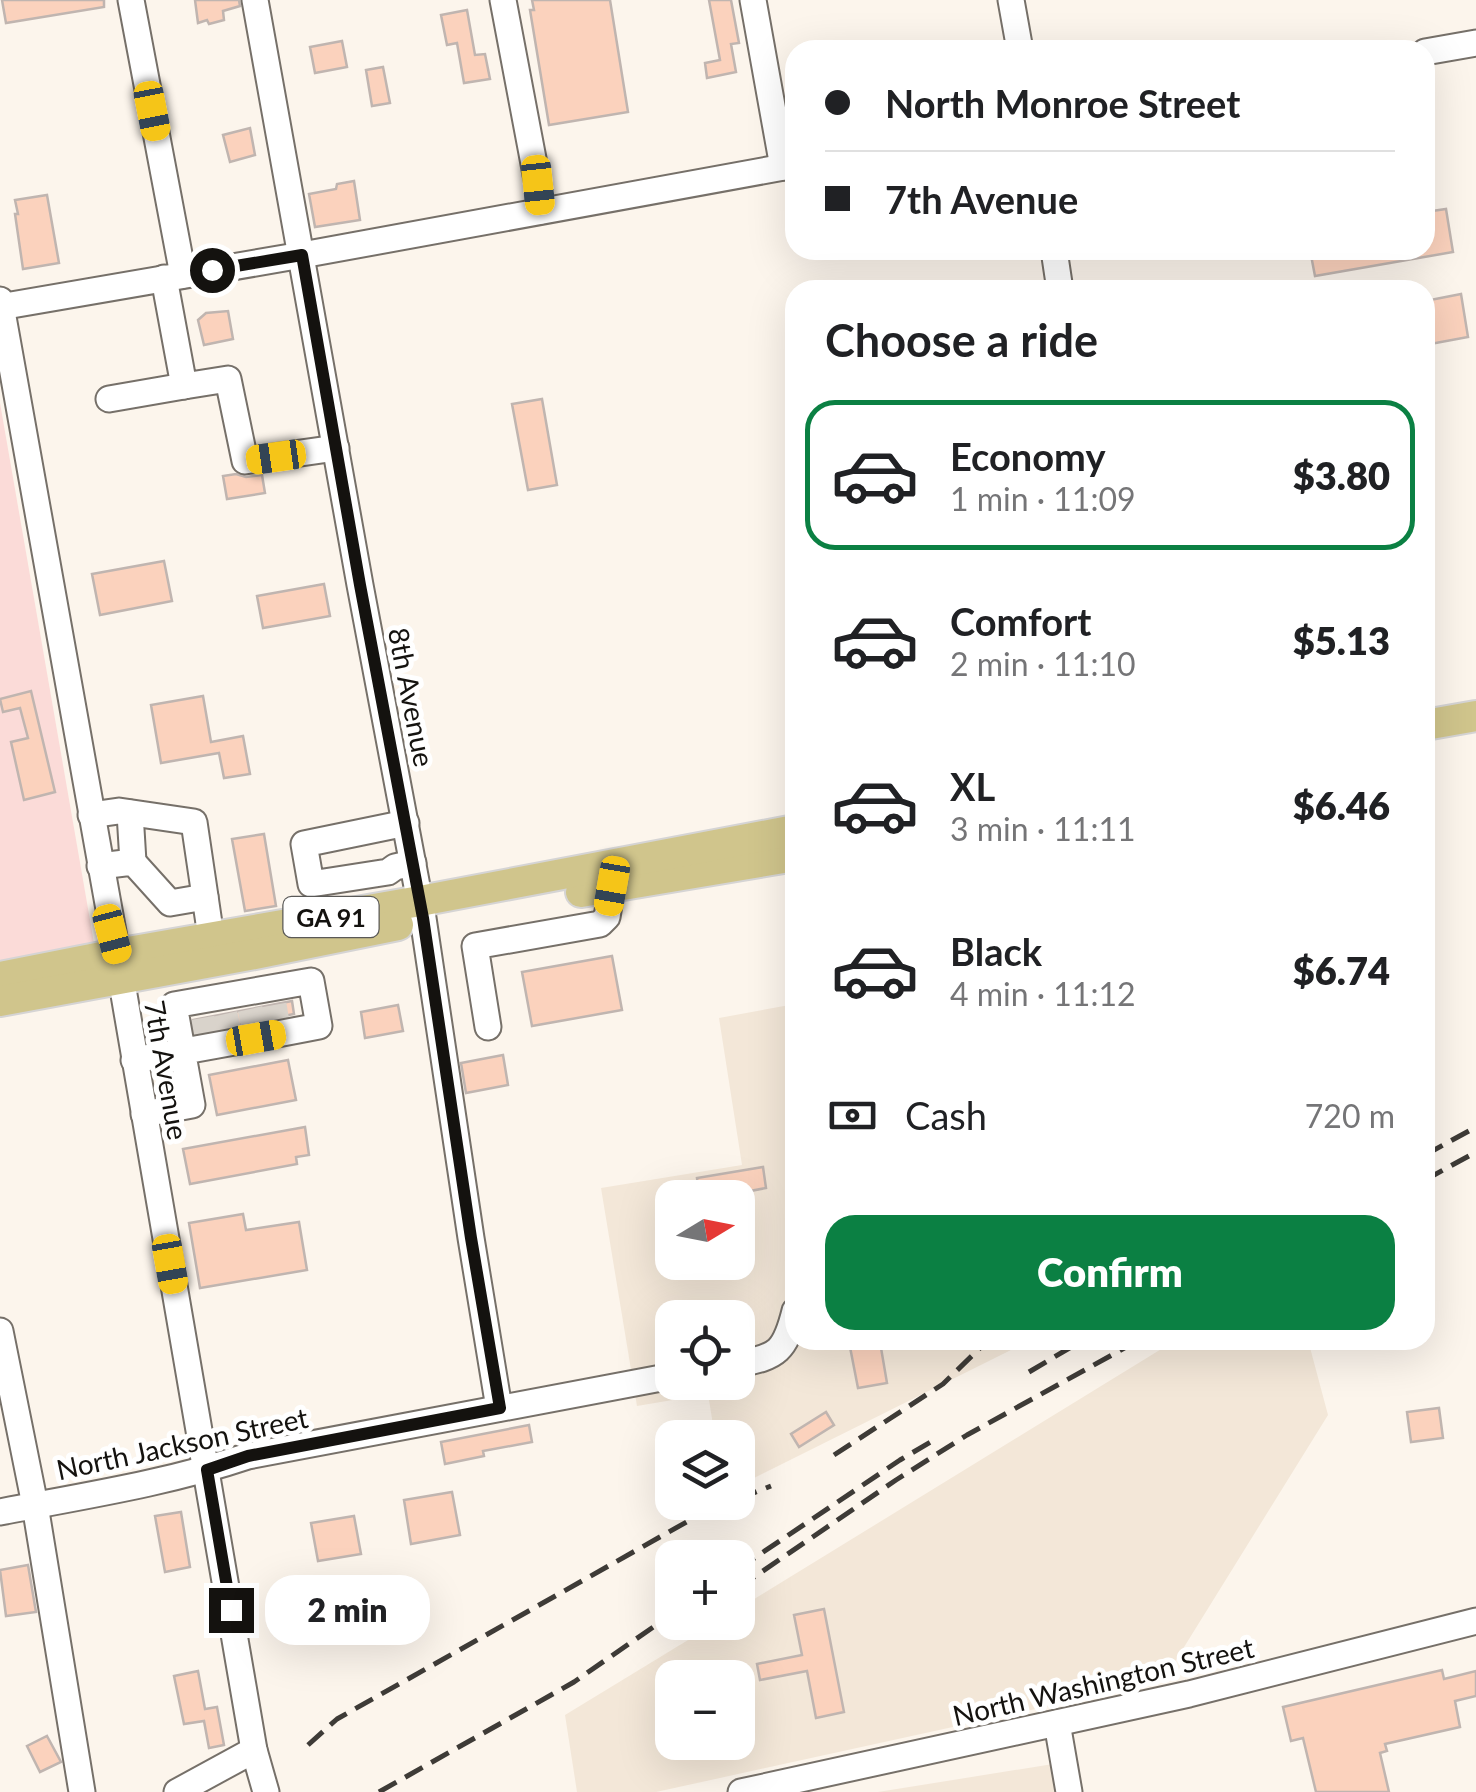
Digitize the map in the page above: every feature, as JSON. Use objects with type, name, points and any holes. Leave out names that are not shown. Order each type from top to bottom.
[{"type":"main road","points":[[1435,724],[1476,716]]},
{"type":"main road","name":"GA 91","points":[[0,977],[119,966],[196,966],[270,951],[422,910],[785,832]]},
{"type":"main road","name":"GA 91","points":[[0,1001],[212,937],[356,912],[422,910],[612,886],[785,858]]},
{"type":"street","points":[[131,0],[173,277],[184,386]]},
{"type":"street","name":"8th Avenue","points":[[255,0],[422,910],[500,1408]]},
{"type":"street","points":[[503,0],[540,210]]},
{"type":"street","points":[[753,0],[785,148]]},
{"type":"street","points":[[1011,0],[1018,40]]},
{"type":"street","points":[[1435,50],[1476,43]]},
{"type":"street","points":[[0,304],[302,255],[785,167]]},
{"type":"street","name":"7th Avenue","points":[[0,304],[254,1750],[266,1792]]},
{"type":"street","points":[[109,399],[228,379],[245,461],[336,448]]},
{"type":"street","points":[[92,815],[119,812],[194,822],[212,937]]},
{"type":"street","points":[[130,813],[133,862],[170,903],[205,898]]},
{"type":"street","points":[[406,823],[304,844],[312,884],[388,872],[413,863]]},
{"type":"street","points":[[379,828],[388,872]]},
{"type":"street","points":[[100,866],[133,862]]},
{"type":"street","points":[[349,878],[356,912]]},
{"type":"street","points":[[488,1027],[474,946],[600,924],[607,916],[612,886]]},
{"type":"street","points":[[239,1017],[238,977],[244,964],[270,951]]},
{"type":"street","points":[[144,1114],[192,1105],[270,951]]},
{"type":"street","points":[[196,966],[214,971],[239,1017]]},
{"type":"street","points":[[437,1003],[482,995]]},
{"type":"street","points":[[134,1060],[239,1017]]},
{"type":"street","points":[[0,1331],[35,1506],[82,1792]]},
{"type":"street","points":[[755,1360],[771,1356],[785,1342]]},
{"type":"street","name":"North Jackson Street","points":[[0,1512],[207,1470],[248,1456],[655,1379]]},
{"type":"street","name":"North Washington Street","points":[[741,1792],[1318,1663],[1476,1622]]},
{"type":"street","points":[[1057,1723],[1068,1792]]},
{"type":"street","points":[[177,1792],[254,1750]]},
{"type":"shaded area","points":[[0,403],[94,943],[0,963]]},
{"type":"shaded area","points":[[785,1006],[785,1350],[1011,1350],[755,1478],[755,1420],[712,1420],[709,1400],[755,1400],[755,1300],[655,1300],[655,1400],[672,1400],[637,1406],[601,1188],[742,1165],[719,1018]]},
{"type":"shaded area","points":[[1160,1350],[1311,1350],[1328,1415],[1163,1681],[656,1792],[577,1792],[565,1715],[655,1660],[655,1760],[755,1760],[755,1660],[655,1660],[688,1640],[755,1640],[755,1599]]},
{"type":"shaded area","points":[[1053,1764],[1057,1792],[878,1792]]},
{"type":"building","points":[[2,0],[104,0],[104,7],[6,23]]},
{"type":"building","points":[[195,0],[239,0],[240,6],[223,11],[224,20],[198,23]]},
{"type":"building","points":[[532,0],[610,0],[628,112],[549,125],[530,10],[534,10]]},
{"type":"building","points":[[709,0],[731,0],[739,43],[731,44],[736,72],[707,78],[705,63],[720,60]]},
{"type":"building","points":[[467,10],[475,55],[485,54],[490,79],[464,83],[457,43],[447,45],[441,15]]},
{"type":"building","points":[[342,41],[347,67],[315,73],[310,47]]},
{"type":"building","points":[[383,67],[390,103],[372,106],[366,70]]},
{"type":"building","points":[[250,128],[255,155],[230,162],[223,135]]},
{"type":"building","points":[[354,181],[360,220],[315,227],[309,194]]},
{"type":"building","points":[[47,195],[59,263],[23,269],[15,200]]},
{"type":"building","points":[[1446,209],[1453,252],[1435,255],[1435,211]]},
{"type":"building","points":[[1312,260],[1407,260],[1315,276]]},
{"type":"building","points":[[1461,294],[1468,337],[1435,343],[1435,299]]},
{"type":"building","points":[[228,311],[233,339],[204,345],[198,320],[206,313]]},
{"type":"building","points":[[542,399],[557,485],[528,490],[512,404]]},
{"type":"building","points":[[262,475],[265,493],[227,499],[223,476]]},
{"type":"building","points":[[164,561],[172,601],[100,615],[92,574]]},
{"type":"building","points":[[324,584],[330,616],[263,628],[257,596]]},
{"type":"building","points":[[31,691],[55,792],[24,800],[11,742],[28,738],[20,708],[3,712],[0,699]]},
{"type":"building","points":[[203,696],[211,742],[243,736],[250,774],[224,778],[219,753],[161,763],[151,705]]},
{"type":"building","points":[[264,834],[276,906],[245,911],[232,839]]},
{"type":"building","points":[[612,956],[622,1010],[532,1026],[522,972]]},
{"type":"building","points":[[292,1001],[294,1014],[195,1033],[193,1020]]},
{"type":"building","points":[[398,1005],[403,1031],[365,1038],[361,1012]]},
{"type":"building","points":[[503,1055],[508,1085],[466,1093],[461,1063]]},
{"type":"building","points":[[288,1060],[296,1100],[217,1115],[209,1075]]},
{"type":"building","points":[[305,1127],[309,1155],[296,1157],[297,1164],[190,1184],[183,1149]]},
{"type":"building","points":[[763,1167],[766,1188],[755,1190],[755,1180],[697,1178]]},
{"type":"building","points":[[243,1214],[246,1230],[299,1222],[307,1270],[200,1288],[189,1223]]},
{"type":"building","points":[[851,1350],[881,1350],[887,1383],[858,1388]]},
{"type":"building","points":[[1439,1408],[1443,1438],[1411,1442],[1407,1412]]},
{"type":"building","points":[[826,1412],[834,1425],[799,1447],[791,1434]]},
{"type":"building","points":[[529,1425],[532,1442],[483,1451],[484,1456],[445,1464],[441,1442]]},
{"type":"building","points":[[452,1492],[460,1535],[411,1544],[404,1500]]},
{"type":"building","points":[[181,1512],[190,1567],[165,1572],[155,1516]]},
{"type":"building","points":[[354,1516],[361,1554],[318,1561],[311,1523]]},
{"type":"building","points":[[28,1565],[36,1612],[6,1616],[0,1570]]},
{"type":"building","points":[[824,1609],[844,1712],[816,1718],[807,1671],[760,1680],[757,1664],[802,1655],[794,1615]]},
{"type":"building","points":[[1442,1670],[1444,1679],[1476,1671],[1476,1696],[1455,1701],[1460,1727],[1385,1744],[1387,1751],[1380,1753],[1389,1792],[1316,1792],[1303,1738],[1291,1741],[1283,1707]]},
{"type":"building","points":[[198,1671],[205,1709],[217,1707],[224,1745],[209,1748],[204,1721],[184,1724],[174,1676]]},
{"type":"building","points":[[47,1736],[61,1762],[40,1772],[27,1746]]},
{"type":"tunnel","points":[[274,1005],[277,1022]]},
{"type":"tunnel","points":[[250,1009],[254,1027]]},
{"type":"tunnel","points":[[225,1014],[229,1031]]},
{"type":"tunnel","points":[[202,1018],[205,1035]]},
{"type":"railway","points":[[1435,1150],[1476,1127]]},
{"type":"railway","points":[[1435,1175],[1476,1152]]},
{"type":"railway","points":[[834,1455],[943,1384],[978,1350]]},
{"type":"railway","points":[[1029,1372],[1066,1350]]},
{"type":"railway","points":[[755,1576],[967,1435],[1121,1350]]},
{"type":"railway","points":[[755,1558],[934,1440]]},
{"type":"railway","points":[[755,1492],[771,1486]]},
{"type":"railway","points":[[308,1745],[337,1719],[690,1520]]},
{"type":"railway","points":[[379,1792],[574,1682],[655,1626]]},
{"type":"route","points":[[212,270],[302,255],[423,918],[500,1408],[248,1456],[207,1470],[231,1610]]}]
